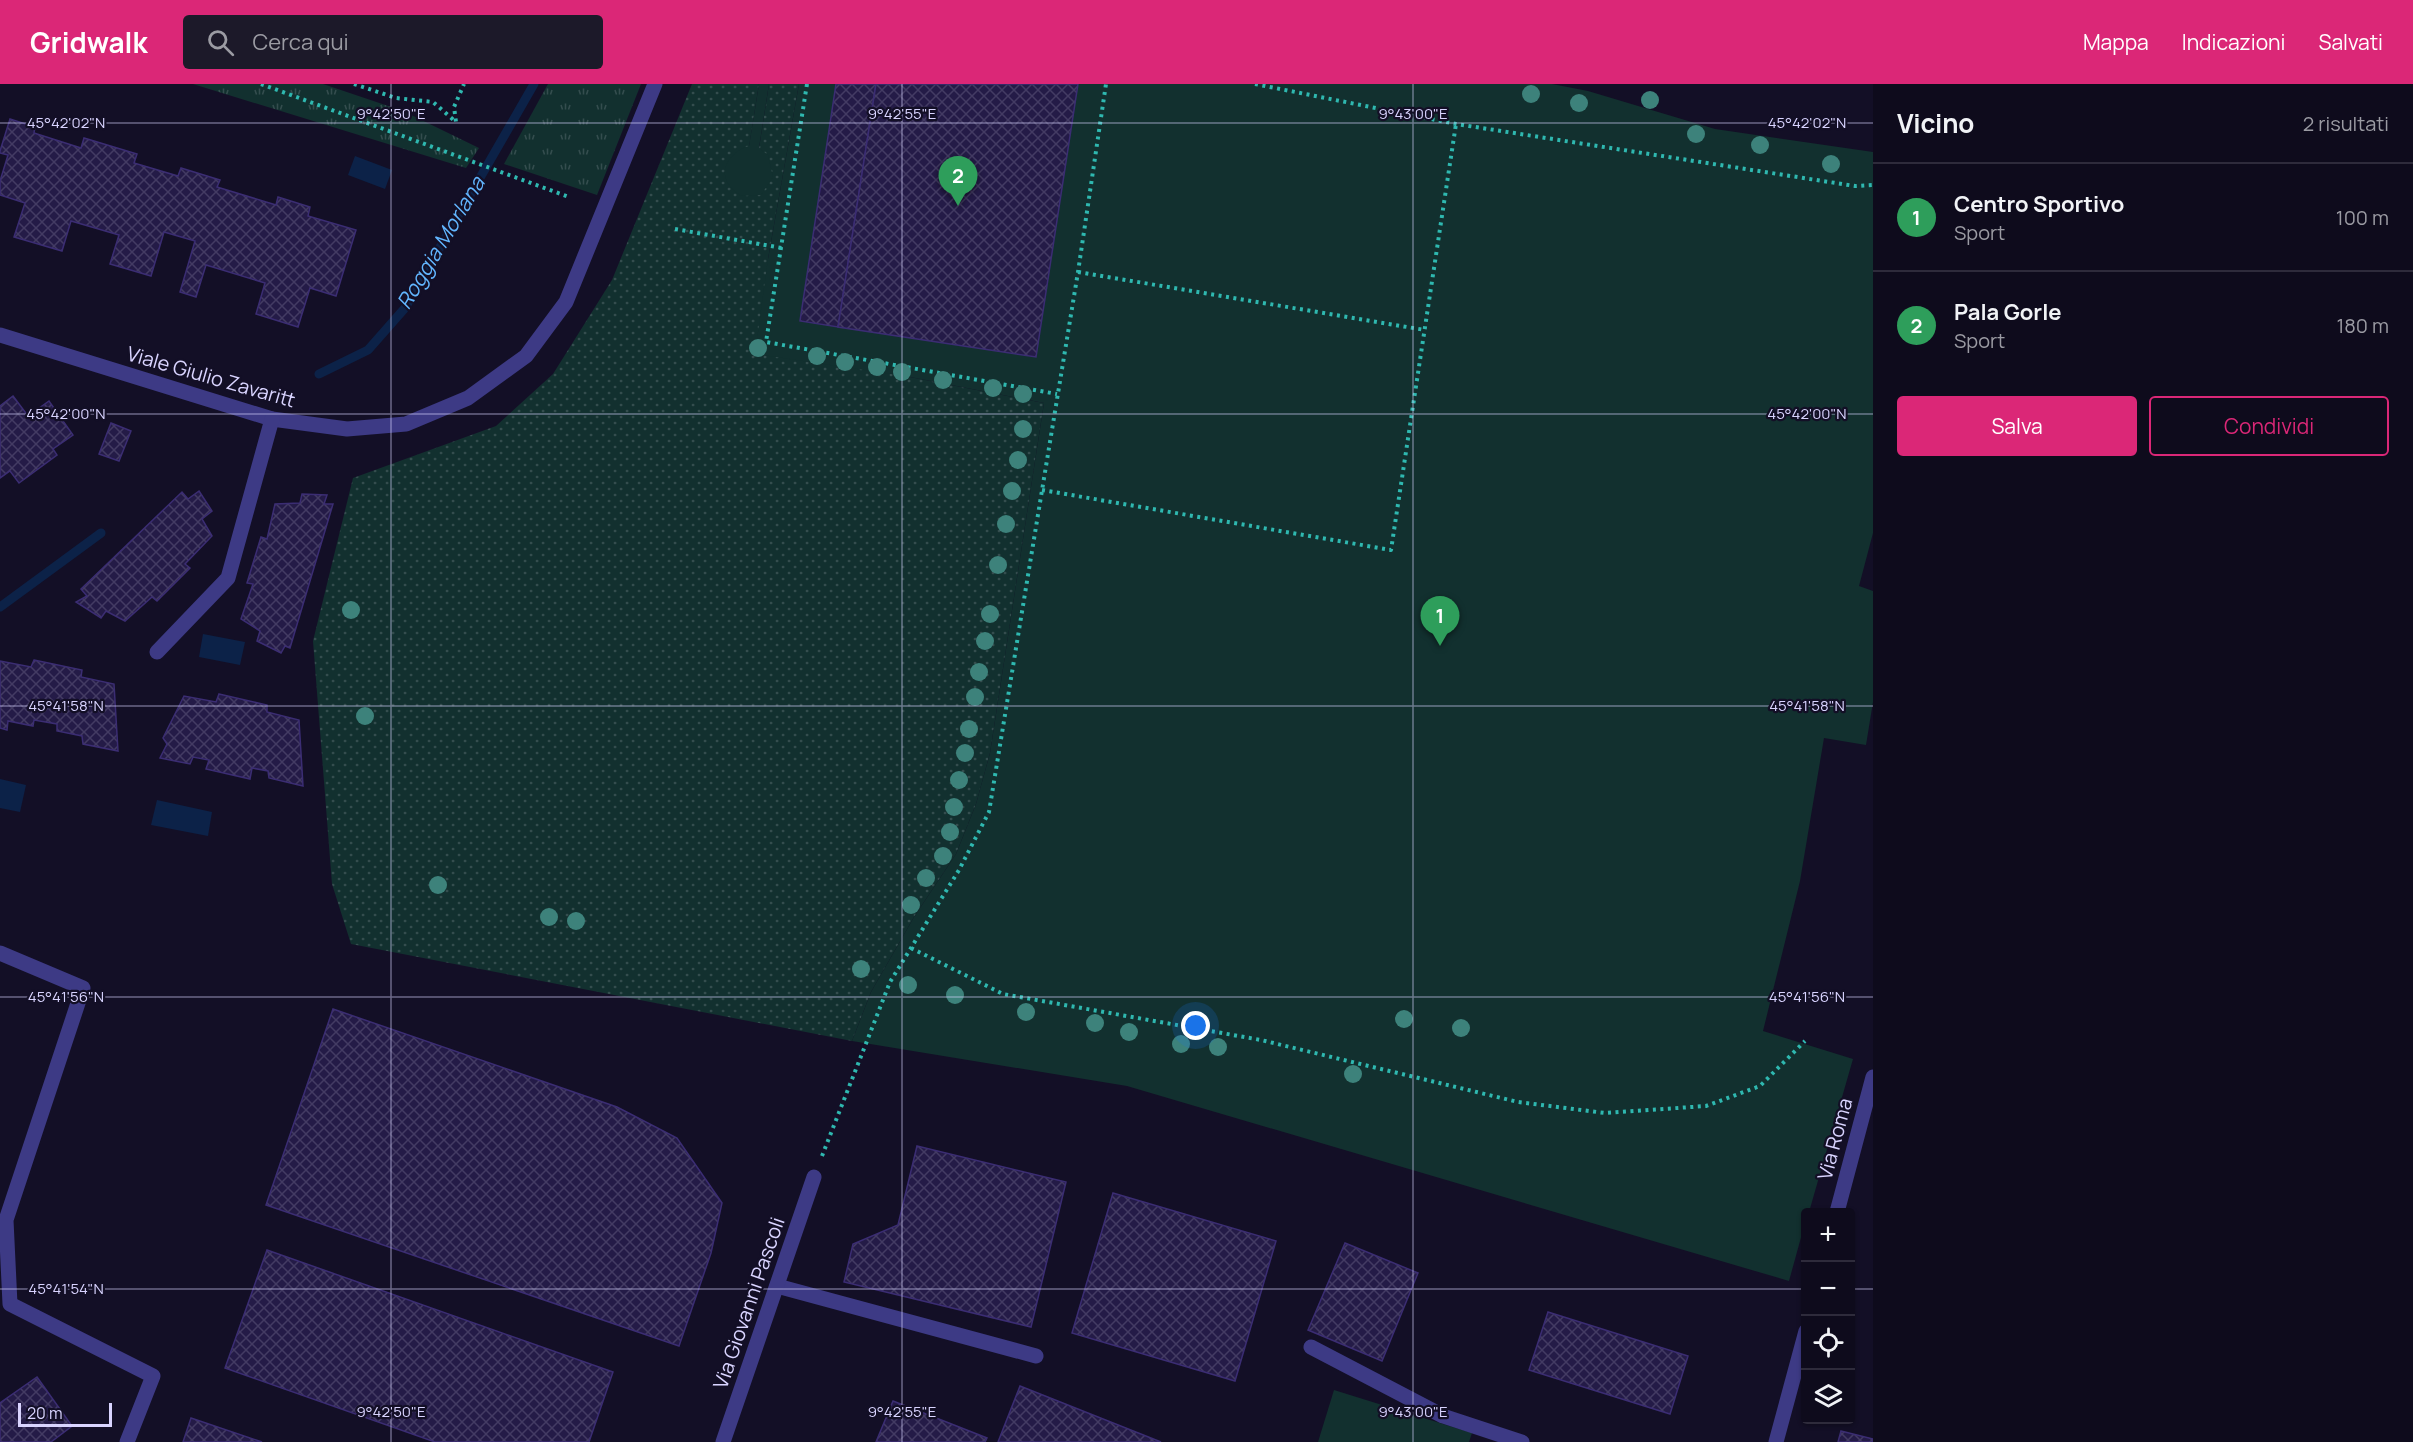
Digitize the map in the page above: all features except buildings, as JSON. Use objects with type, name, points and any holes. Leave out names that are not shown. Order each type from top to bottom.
[{"type":"street","name":"Viale Giulio Zavaritt","points":[[0,335],[272,419],[347,429],[406,424],[468,398],[526,356],[566,302],[655,84]]},
{"type":"street","points":[[157,652],[228,578],[272,419]]},
{"type":"street","points":[[0,953],[83,988],[6,1220],[10,1304],[153,1376],[127,1442]]},
{"type":"street","name":"Via Roma","points":[[1838,1208],[1873,1077]]},
{"type":"street","name":"Via Giovanni Pascoli","points":[[723,1442],[814,1177]]},
{"type":"street","points":[[777,1286],[1036,1356]]},
{"type":"street","points":[[1311,1347],[1443,1416],[1522,1442]]},
{"type":"street","points":[[1776,1442],[1801,1350]]},
{"type":"path","points":[[261,84],[569,197]]},
{"type":"path","points":[[354,84],[396,98],[433,102],[456,122],[454,107],[464,84]]},
{"type":"path","points":[[807,84],[766,342],[1057,394]]},
{"type":"path","points":[[814,1177],[890,982],[960,870],[989,812],[1078,272],[1106,84]]},
{"type":"path","points":[[1255,84],[1456,124],[1855,186],[1873,185]]},
{"type":"path","points":[[1042,490],[1391,550],[1456,124]]},
{"type":"path","points":[[675,229],[782,248]]},
{"type":"path","points":[[1078,272],[1425,330]]},
{"type":"path","points":[[911,948],[1003,993],[1261,1040],[1518,1102],[1605,1113],[1706,1106],[1760,1086],[1804,1041]]},
{"type":"green space","points":[[193,84],[323,84],[403,111],[479,148],[466,168]]},
{"type":"green space","points":[[548,84],[641,84],[597,195],[504,164]]},
{"type":"green space","points":[[692,84],[759,84],[749,147],[759,148],[769,84],[799,84],[768,259],[905,376],[1044,403],[990,753],[976,804],[956,854],[914,917],[871,992],[852,1041],[351,944],[332,884],[313,641],[353,478],[496,426],[553,374],[612,280]]},
{"type":"green space","points":[[759,84],[769,84],[759,148],[768,155],[773,177],[761,195],[741,196],[726,180],[726,167],[732,156],[749,146]]},
{"type":"green space","points":[[799,84],[1552,84],[1588,91],[1715,129],[1873,152],[1873,533],[1859,586],[1873,591],[1873,702],[1866,745],[1824,738],[1800,881],[1763,1031],[1853,1059],[1810,1208],[1801,1208],[1801,1238],[1789,1281],[1127,1086],[852,1041],[871,992],[914,917],[956,854],[976,804],[990,753],[1044,403],[905,376],[755,354],[768,259]]},
{"type":"green space","points":[[1334,1390],[1472,1433],[1469,1442],[1318,1442]]},
{"type":"water","points":[[355,156],[392,170],[385,189],[348,175]]},
{"type":"water","points":[[203,634],[245,642],[240,665],[199,657]]},
{"type":"water","points":[[0,779],[26,785],[20,812],[0,808]]},
{"type":"water","points":[[157,800],[212,812],[208,836],[151,825]]},
{"type":"waterway","name":"Roggia Morlana","points":[[319,374],[368,350],[405,308],[534,84]]},
{"type":"waterway","name":"Roggia Morlana","points":[[0,607],[101,533]]},
{"type":"place","name":"Pala Gorle","points":[[958,206]]},
{"type":"place","name":"Centro Sportivo","points":[[1440,646]]}]
